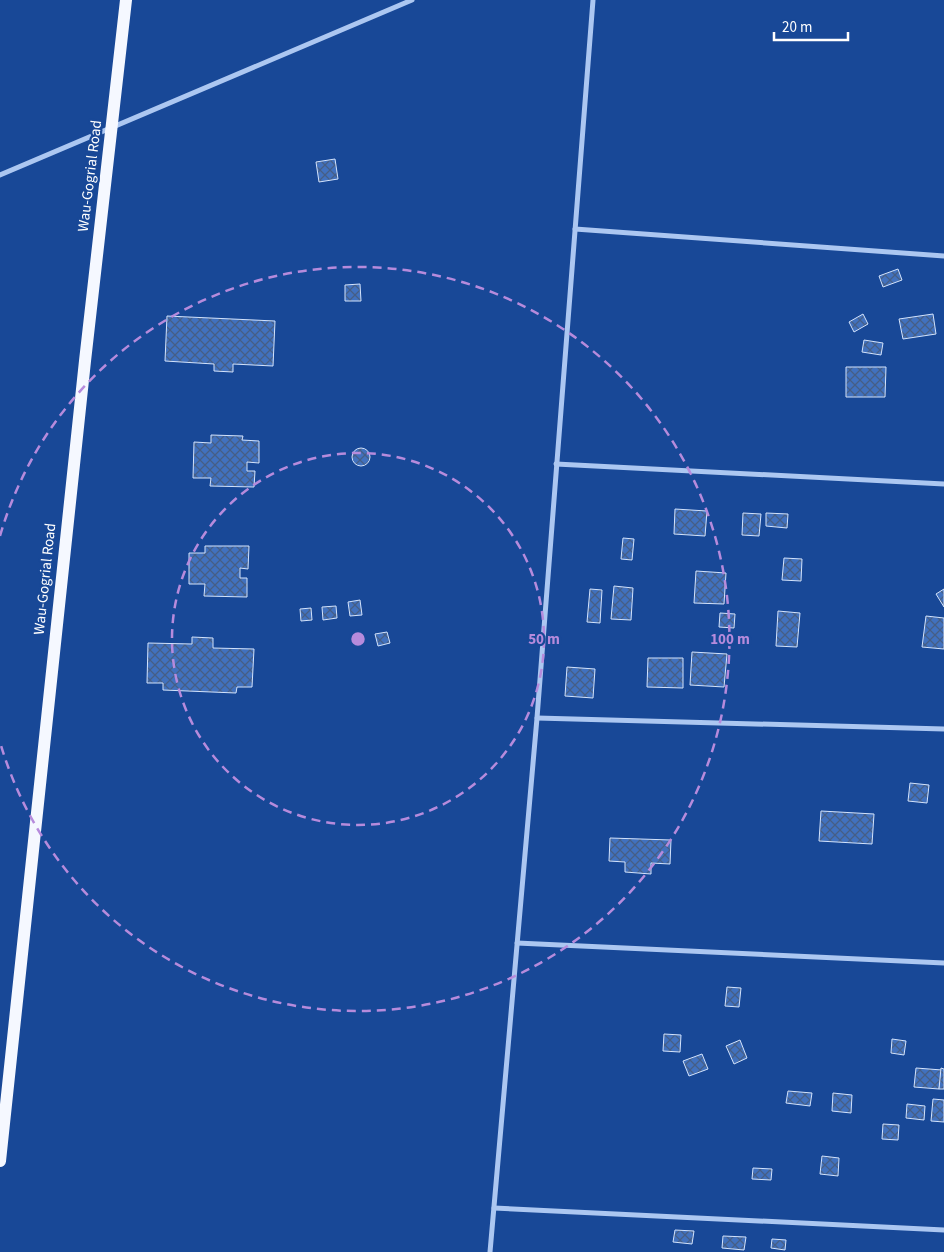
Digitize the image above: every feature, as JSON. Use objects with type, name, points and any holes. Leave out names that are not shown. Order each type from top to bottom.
[{"type":"main road","name":"Wau-Gogrial Road","points":[[0,1161],[126,0]]},
{"type":"street","points":[[0,175],[412,0]]},
{"type":"street","points":[[490,1252],[537,718],[592,0]]},
{"type":"street","points":[[575,229],[944,256]]},
{"type":"street","points":[[556,464],[944,484]]},
{"type":"street","points":[[537,718],[944,729]]},
{"type":"street","points":[[517,943],[944,962]]},
{"type":"street","points":[[494,1208],[944,1230]]},
{"type":"building","points":[[335,159],[338,179],[319,182],[316,162]]},
{"type":"building","points":[[898,269],[902,280],[883,287],[879,276]]},
{"type":"building","points":[[360,284],[361,301],[345,301],[345,285]]},
{"type":"building","points":[[863,314],[868,324],[854,332],[849,322]]},
{"type":"building","points":[[933,314],[936,334],[903,339],[899,319]]},
{"type":"building","points":[[167,316],[275,321],[273,366],[233,364],[233,372],[214,371],[214,364],[165,361]]},
{"type":"building","points":[[864,340],[883,343],[881,355],[862,352]]},
{"type":"building","points":[[846,367],[886,367],[885,397],[846,397]]},
{"type":"building","points":[[211,435],[243,436],[242,440],[259,441],[259,463],[247,462],[247,471],[255,471],[254,487],[210,486],[211,478],[193,478],[194,442],[211,443]]},
{"type":"building","points":[[361,448],[367,451],[370,457],[367,463],[361,466],[355,463],[352,457],[355,451]]},
{"type":"building","points":[[675,509],[707,511],[705,536],[674,534]]},
{"type":"building","points":[[743,513],[761,514],[759,536],[742,535]]},
{"type":"building","points":[[766,513],[788,514],[787,528],[766,526]]},
{"type":"building","points":[[623,538],[634,539],[632,560],[621,559]]},
{"type":"building","points":[[205,546],[249,546],[248,569],[240,568],[240,578],[247,578],[247,597],[204,596],[205,584],[189,584],[189,553],[205,553]]},
{"type":"building","points":[[784,558],[802,559],[801,581],[782,580]]},
{"type":"building","points":[[696,571],[726,573],[724,604],[694,603]]},
{"type":"building","points":[[614,586],[633,588],[631,620],[611,619]]},
{"type":"building","points":[[590,589],[602,590],[600,623],[587,622]]},
{"type":"building","points":[[944,589],[944,607],[936,594]]},
{"type":"building","points":[[360,600],[362,615],[350,616],[348,602]]},
{"type":"building","points":[[336,606],[337,618],[323,620],[322,607]]},
{"type":"building","points":[[311,608],[312,620],[301,621],[300,609]]},
{"type":"building","points":[[778,611],[800,613],[797,647],[776,646]]},
{"type":"building","points":[[720,613],[735,614],[734,628],[719,627]]},
{"type":"building","points":[[926,616],[944,618],[944,649],[922,647]]},
{"type":"building","points":[[387,632],[390,643],[378,646],[375,634]]},
{"type":"building","points":[[192,637],[213,638],[213,648],[254,649],[252,687],[237,687],[236,693],[163,690],[163,683],[147,683],[148,643],[192,644]]},
{"type":"building","points":[[692,652],[727,654],[724,687],[690,685]]},
{"type":"building","points":[[648,658],[683,658],[683,688],[647,687]]},
{"type":"building","points":[[567,667],[595,669],[593,698],[565,696]]},
{"type":"building","points":[[910,783],[929,785],[927,803],[908,801]]},
{"type":"building","points":[[821,811],[874,814],[872,844],[819,841]]},
{"type":"building","points":[[610,838],[671,840],[670,864],[651,863],[651,874],[625,872],[625,862],[609,861]]},
{"type":"building","points":[[727,987],[741,988],[739,1007],[725,1006]]},
{"type":"building","points":[[664,1034],[681,1035],[680,1052],[663,1051]]},
{"type":"building","points":[[892,1039],[906,1041],[904,1055],[891,1053]]},
{"type":"building","points":[[740,1040],[747,1058],[734,1064],[726,1046]]},
{"type":"building","points":[[702,1054],[708,1069],[689,1076],[683,1061]]},
{"type":"building","points":[[916,1068],[942,1070],[939,1089],[914,1087]]},
{"type":"building","points":[[941,1068],[944,1069],[944,1089],[939,1089]]},
{"type":"building","points":[[788,1091],[812,1093],[810,1106],[786,1103]]},
{"type":"building","points":[[833,1093],[852,1095],[851,1113],[832,1111]]},
{"type":"building","points":[[933,1099],[944,1100],[944,1122],[931,1121]]},
{"type":"building","points":[[907,1104],[925,1106],[924,1120],[906,1118]]},
{"type":"building","points":[[883,1124],[899,1125],[898,1140],[882,1139]]},
{"type":"building","points":[[822,1156],[839,1158],[838,1176],[820,1174]]},
{"type":"building","points":[[753,1168],[772,1169],[771,1180],[752,1179]]},
{"type":"building","points":[[675,1230],[694,1231],[692,1244],[673,1242]]},
{"type":"building","points":[[723,1236],[746,1237],[744,1250],[722,1248]]},
{"type":"building","points":[[772,1239],[786,1240],[785,1250],[771,1248]]}]
